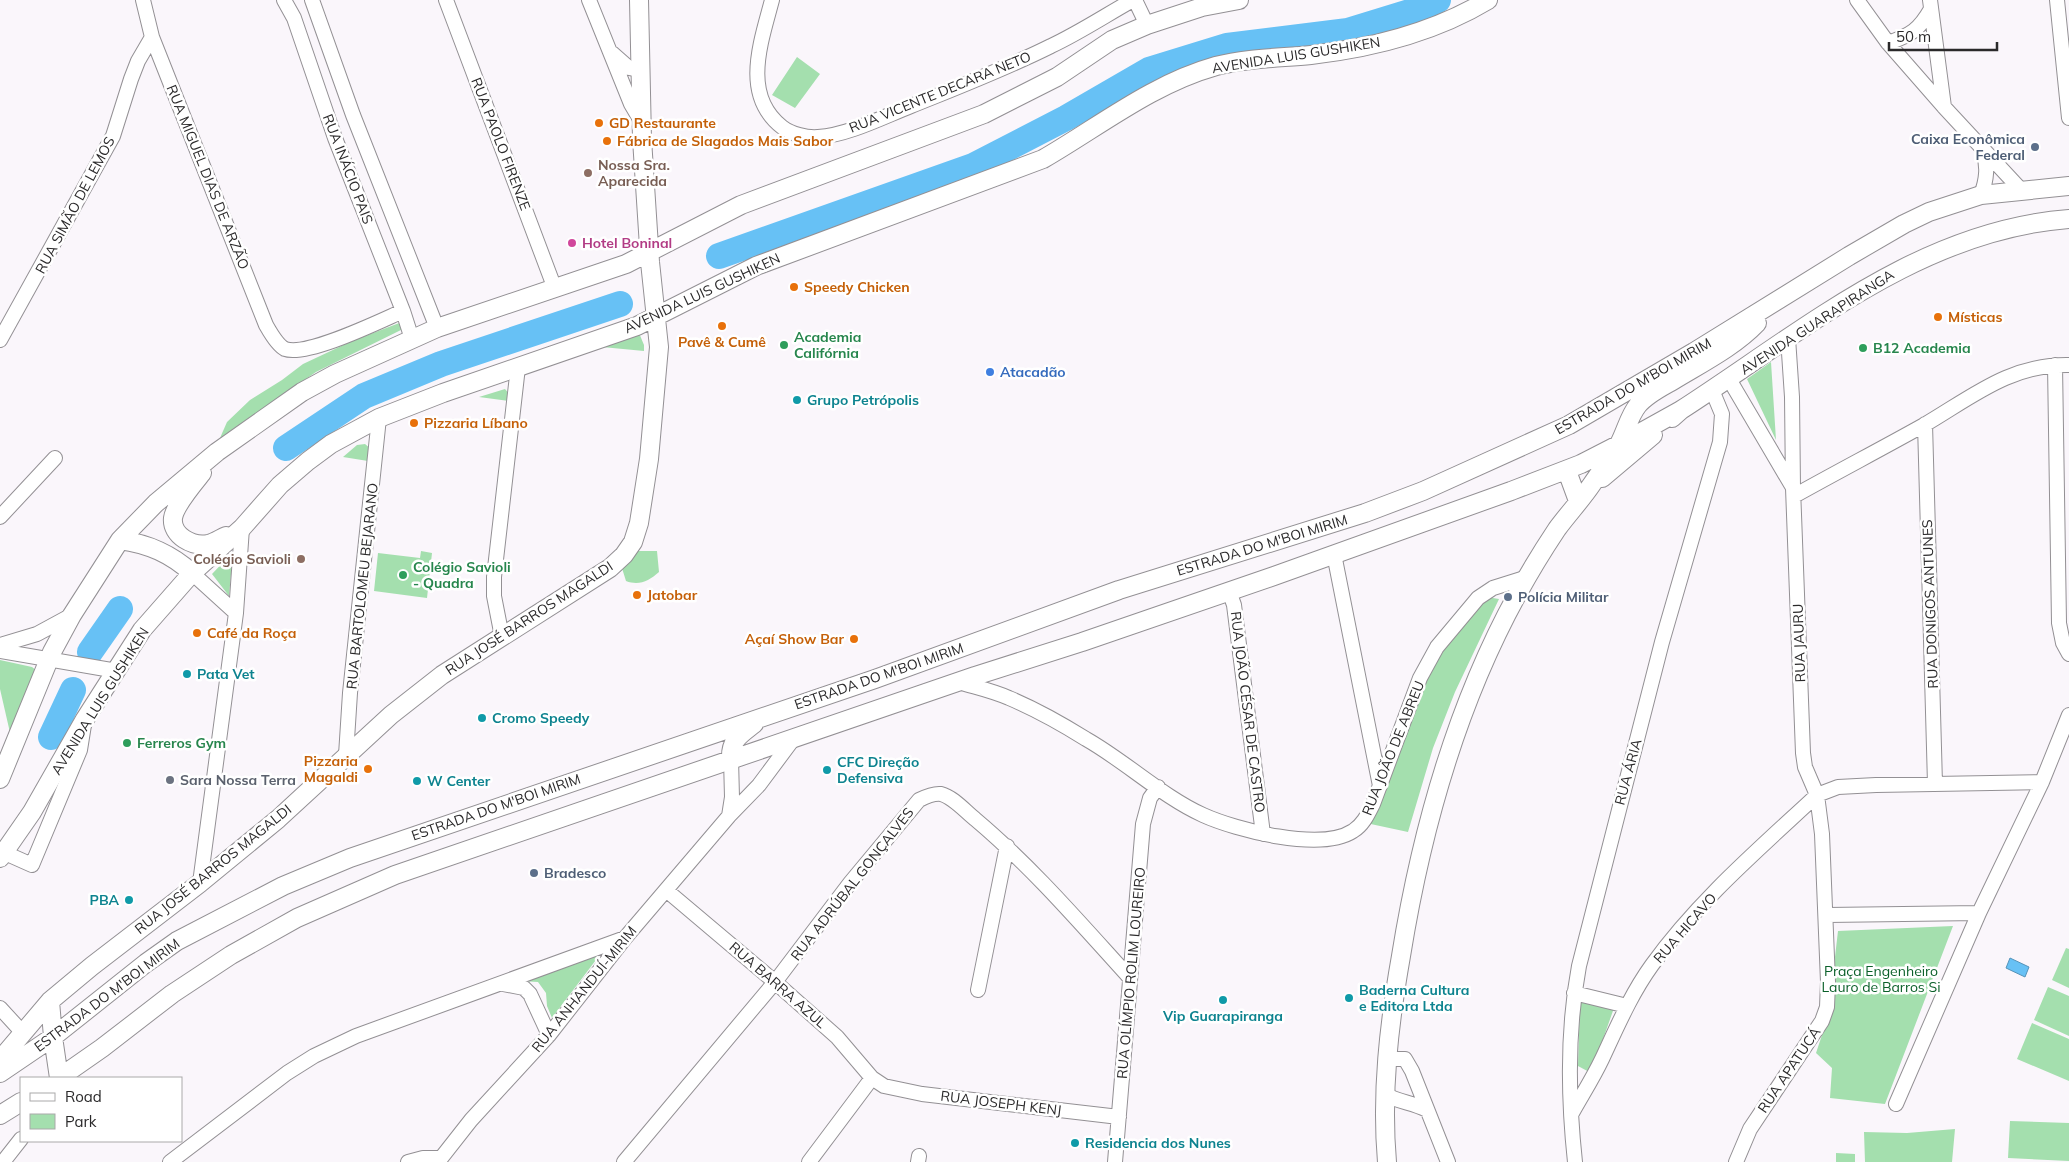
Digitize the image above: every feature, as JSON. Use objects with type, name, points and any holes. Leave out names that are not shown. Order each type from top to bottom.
[{"type":"main road","name":"RUA JOSÉ BARROS MAGALDI","points":[[0,1060],[50,1001],[278,819],[391,715],[442,675],[610,568],[624,555],[632,542],[639,523],[649,459],[659,347],[649,254],[641,122],[639,0]]},
{"type":"main road","points":[[0,779],[48,660],[72,615],[120,540],[156,503],[217,452],[302,392],[335,374],[437,328],[626,264],[649,254],[741,205],[984,114],[1057,77],[1112,40],[1147,25],[1202,7],[1239,0]]},
{"type":"main road","name":"AVENIDA LUIS GUSHIKEN","points":[[2,856],[32,812],[86,719],[142,630],[192,573],[242,528],[280,485],[308,460],[332,444],[379,418],[443,393],[657,317],[756,266],[1042,159],[1084,136],[1144,96],[1175,81],[1217,66],[1313,55],[1369,46],[1416,33],[1471,10],[1488,0]]},
{"type":"main road","points":[[1773,304],[1904,224],[1936,209],[1980,195],[2069,186]]},
{"type":"main road","name":"AVENIDA GUARAPIRANGA","points":[[1593,482],[1605,477],[1681,410],[1854,295],[1897,270],[2004,229],[2042,221],[2069,219]]},
{"type":"main road","name":"AVENIDA GUARAPIRANGA","points":[[1387,1162],[1385,1140],[1387,1059],[1395,988],[1411,895],[1429,822],[1458,726],[1489,652],[1528,577],[1556,531],[1618,446],[1639,404],[1744,335],[1773,304]]},
{"type":"main road","name":"ESTRADA DO M'BOI MIRIM","points":[[0,1073],[53,1037],[146,963],[177,941],[283,886],[350,858],[890,673],[1119,590],[1365,513],[1424,491],[1569,425],[1773,304]]},
{"type":"main road","name":"ESTRADA DO M'BOI MIRIM","points":[[60,1077],[172,994],[231,955],[297,918],[395,875],[1230,591],[1566,471],[1618,446],[1681,410]]},
{"type":"main road","points":[[217,452],[177,509],[173,518],[175,527],[177,533],[184,539],[197,544],[209,544],[242,528]]},
{"type":"main road","points":[[1566,471],[1578,501]]},
{"type":"main road","points":[[120,540],[154,547],[192,573]]},
{"type":"main road","points":[[731,760],[730,750],[734,740],[766,715]]},
{"type":"main road","points":[[50,1001],[59,1077]]},
{"type":"main road","points":[[0,1115],[20,1103]]},
{"type":"street","name":"RUA MIGUEL DIAS DE ARZÃO","points":[[143,0],[152,37],[266,325],[284,348],[292,350],[305,349],[328,343],[403,311]]},
{"type":"street","name":"RUA INÁCIO PAIS","points":[[284,0],[294,18],[335,138],[403,311],[412,339]]},
{"type":"street","name":"RUA INÁCIO PAIS","points":[[312,0],[353,115],[437,328]]},
{"type":"street","name":"RUA PAOLO FIRENZE","points":[[446,0],[555,289]]},
{"type":"street","points":[[589,0],[641,122]]},
{"type":"street","name":"RUA VICENTE DECARA NETO","points":[[772,0],[759,50],[756,73],[760,95],[768,112],[782,127],[792,132],[816,137],[836,134],[884,117],[994,72],[1052,46],[1134,0],[1147,25]]},
{"type":"street","points":[[1857,0],[1888,43],[2022,191]]},
{"type":"street","points":[[2057,0],[2069,118]]},
{"type":"street","points":[[1888,43],[1907,37],[1917,30],[1930,4]]},
{"type":"street","points":[[1930,4],[1944,107]]},
{"type":"street","name":"RUA SIMÃO DE LEMOS","points":[[0,340],[104,154],[113,136],[138,61],[152,37]]},
{"type":"street","points":[[609,50],[630,68],[639,70]]},
{"type":"street","points":[[1980,195],[1986,180],[1987,168],[1983,150]]},
{"type":"street","name":"RUA JAURU","points":[[1788,338],[1792,397],[1793,492],[1803,754],[1805,767],[1816,795]]},
{"type":"street","points":[[1793,492],[1924,424],[1994,382],[2029,369],[2062,365],[2058,607],[2063,643],[2069,654]]},
{"type":"street","points":[[502,637],[494,596],[494,577],[518,367]]},
{"type":"street","name":"RUA JAURU","points":[[1729,379],[1793,492]]},
{"type":"street","name":"RUA ÁRIA","points":[[1575,1162],[1570,1064],[1574,993],[1579,966],[1657,661],[1720,442],[1722,414],[1712,390]]},
{"type":"street","name":"RUA BARTOLOMEU BEJARANO","points":[[346,755],[350,693],[379,418]]},
{"type":"street","name":"RUA DONIGOS ANTUNES","points":[[1924,424],[1935,784]]},
{"type":"street","points":[[0,517],[55,458]]},
{"type":"street","points":[[200,883],[236,613],[242,528]]},
{"type":"street","points":[[1334,554],[1380,786]]},
{"type":"street","points":[[192,573],[236,613]]},
{"type":"street","name":"RUA JOÃO DE ABREU","points":[[959,682],[1008,697],[1087,739],[1177,801],[1203,815],[1226,824],[1263,834],[1308,840],[1338,838],[1354,831],[1365,820],[1380,786],[1420,678],[1437,647],[1478,598],[1493,588],[1528,577]]},
{"type":"street","name":"RUA JOÃO CÉSAR DE CASTRO","points":[[1230,591],[1234,605],[1263,834]]},
{"type":"street","points":[[0,646],[37,634],[72,615]]},
{"type":"street","points":[[0,651],[116,671]]},
{"type":"street","points":[[1896,1104],[1979,913],[2042,782],[2069,715]]},
{"type":"street","points":[[2,856],[32,865],[80,750],[86,719]]},
{"type":"street","name":"RUA ANHANDUÍ-MIRIM","points":[[441,1161],[471,1120],[549,1035],[625,938],[729,816],[759,785],[794,738]]},
{"type":"street","points":[[729,816],[732,796],[731,760]]},
{"type":"street","points":[[1816,795],[1838,788],[2042,782]]},
{"type":"street","name":"RUA OLÍMPIO ROLIM LOUREIRO","points":[[1115,1162],[1143,824],[1150,798],[1158,787]]},
{"type":"street","name":"RUA ADRÚBAL GONÇALVES","points":[[775,982],[850,883],[919,800],[931,795],[941,794],[952,800],[1007,846],[1039,877],[1130,978]]},
{"type":"street","name":"RUA APATUCÁ","points":[[1736,1162],[1750,1129],[1822,1021],[1827,1007],[1827,915],[1822,834],[1816,795]]},
{"type":"street","name":"RUA HICAVO","points":[[1572,1113],[1601,1062],[1627,1006],[1651,967],[1693,915],[1816,795]]},
{"type":"street","points":[[978,990],[1007,846]]},
{"type":"street","name":"RUA BARRA AZUL","points":[[666,890],[837,1037],[872,1078],[884,1086]]},
{"type":"street","points":[[1827,915],[1979,913]]},
{"type":"street","points":[[170,1162],[260,1092],[314,1056],[356,1036],[625,938]]},
{"type":"street","points":[[624,1162],[775,982]]},
{"type":"street","points":[[502,984],[524,988],[530,994],[549,1035]]},
{"type":"street","points":[[1574,993],[1627,1006]]},
{"type":"street","points":[[0,1008],[23,1032]]},
{"type":"street","points":[[1387,1059],[1405,1059],[1412,1071],[1448,1162]]},
{"type":"street","points":[[808,1162],[872,1078]]},
{"type":"street","name":"RUA JOSEPH KENJ","points":[[884,1086],[922,1094],[1119,1116]]},
{"type":"street","points":[[1386,1095],[1427,1110]]},
{"type":"street","points":[[3,1162],[20,1140]]},
{"type":"street","points":[[408,1162],[423,1158],[441,1161]]},
{"type":"green space","points":[[797,57],[820,74],[795,108],[772,95]]},
{"type":"green space","points":[[402,322],[403,329],[316,372],[220,438],[227,422],[250,400],[303,364],[352,341]]},
{"type":"green space","points":[[639,333],[644,345],[644,351],[602,347]]},
{"type":"green space","points":[[1771,362],[1776,440],[1747,379]]},
{"type":"green space","points":[[505,389],[510,395],[509,401],[479,397]]},
{"type":"green space","points":[[365,444],[371,449],[368,461],[343,457],[357,445]]},
{"type":"green space","name":"Colégio Savioli - Quadra","points":[[421,551],[432,553],[427,598],[374,591],[378,553],[420,558]]},
{"type":"green space","points":[[637,551],[657,551],[659,572],[644,582],[635,583],[626,581],[621,565]]},
{"type":"green space","points":[[233,552],[229,596],[212,574]]},
{"type":"green space","points":[[1487,597],[1499,599],[1455,692],[1433,748],[1408,832],[1366,823],[1382,800],[1421,691],[1449,636]]},
{"type":"green space","points":[[0,660],[32,667],[37,671],[11,737],[0,689]]},
{"type":"green space","name":"Praça Engenheiro Lauro de Barros Si","points":[[1953,926],[1885,1104],[1830,1098],[1832,1068],[1816,1053],[1828,1017],[1838,931]]},
{"type":"green space","points":[[2066,948],[2069,949],[2069,988],[2052,980]]},
{"type":"green space","points":[[602,952],[552,1018],[547,1006],[546,993],[538,982],[520,981]]},
{"type":"green space","points":[[2048,987],[2069,996],[2069,1036],[2034,1020]]},
{"type":"green space","points":[[1580,1002],[1614,1008],[1591,1073],[1578,1066]]},
{"type":"green space","points":[[2032,1023],[2069,1039],[2069,1081],[2017,1059]]},
{"type":"green space","points":[[2010,1121],[2069,1123],[2069,1161],[2008,1158]]},
{"type":"green space","points":[[1955,1129],[1952,1162],[1865,1162],[1864,1132],[1907,1133]]},
{"type":"green space","points":[[1836,1153],[1855,1154],[1855,1162],[1836,1162]]},
{"type":"water","points":[[2010,958],[2029,967],[2025,977],[2006,968]]},
{"type":"waterway","points":[[719,256],[973,166],[1066,118],[1149,70],[1227,46],[1348,31],[1429,6],[1438,0]]},
{"type":"waterway","points":[[286,448],[364,396],[441,364],[620,304]]},
{"type":"waterway","points":[[90,652],[120,609]]},
{"type":"waterway","points":[[51,737],[73,690]]},
{"type":"place","name":"GD Restaurante","points":[[599,123]]},
{"type":"place","name":"Fábrica de Slagados Mais Sabor","points":[[607,141]]},
{"type":"place","name":"Caixa Econômica Federal","points":[[2035,147]]},
{"type":"place","name":"Nossa Sra. Aparecida","points":[[588,173]]},
{"type":"place","name":"Hotel Boninal","points":[[572,243]]},
{"type":"place","name":"Speedy Chicken","points":[[794,287]]},
{"type":"place","name":"Místicas","points":[[1938,317]]},
{"type":"place","name":"Pavê & Cumê","points":[[722,326]]},
{"type":"place","name":"Academia Califórnia","points":[[784,345]]},
{"type":"place","name":"B12 Academia","points":[[1863,348]]},
{"type":"place","name":"Atacadão","points":[[990,372]]},
{"type":"place","name":"Grupo Petrópolis","points":[[797,400]]},
{"type":"place","name":"Pizzaria Líbano","points":[[414,423]]},
{"type":"place","name":"Colégio Savioli","points":[[301,559]]},
{"type":"place","name":"Colégio Savioli - Quadra","points":[[403,575]]},
{"type":"place","name":"Jatobar","points":[[637,595]]},
{"type":"place","name":"Polícia Militar","points":[[1508,597]]},
{"type":"place","name":"Café da Roça","points":[[197,633]]},
{"type":"place","name":"Açaí Show Bar","points":[[854,639]]},
{"type":"place","name":"Pata Vet","points":[[187,674]]},
{"type":"place","name":"Cromo Speedy","points":[[482,718]]},
{"type":"place","name":"Ferreros Gym","points":[[127,743]]},
{"type":"place","name":"Pizzaria Magaldi","points":[[368,769]]},
{"type":"place","name":"CFC Direção Defensiva","points":[[827,770]]},
{"type":"place","name":"Sara Nossa Terra","points":[[170,780]]},
{"type":"place","name":"W Center","points":[[417,781]]},
{"type":"place","name":"Bradesco","points":[[534,873]]},
{"type":"place","name":"PBA","points":[[129,900]]},
{"type":"place","name":"Baderna Cultura e Editora Ltda","points":[[1349,998]]},
{"type":"place","name":"Vip Guarapiranga","points":[[1223,1000]]},
{"type":"place","name":"Residencia dos Nunes","points":[[1075,1143]]}]
